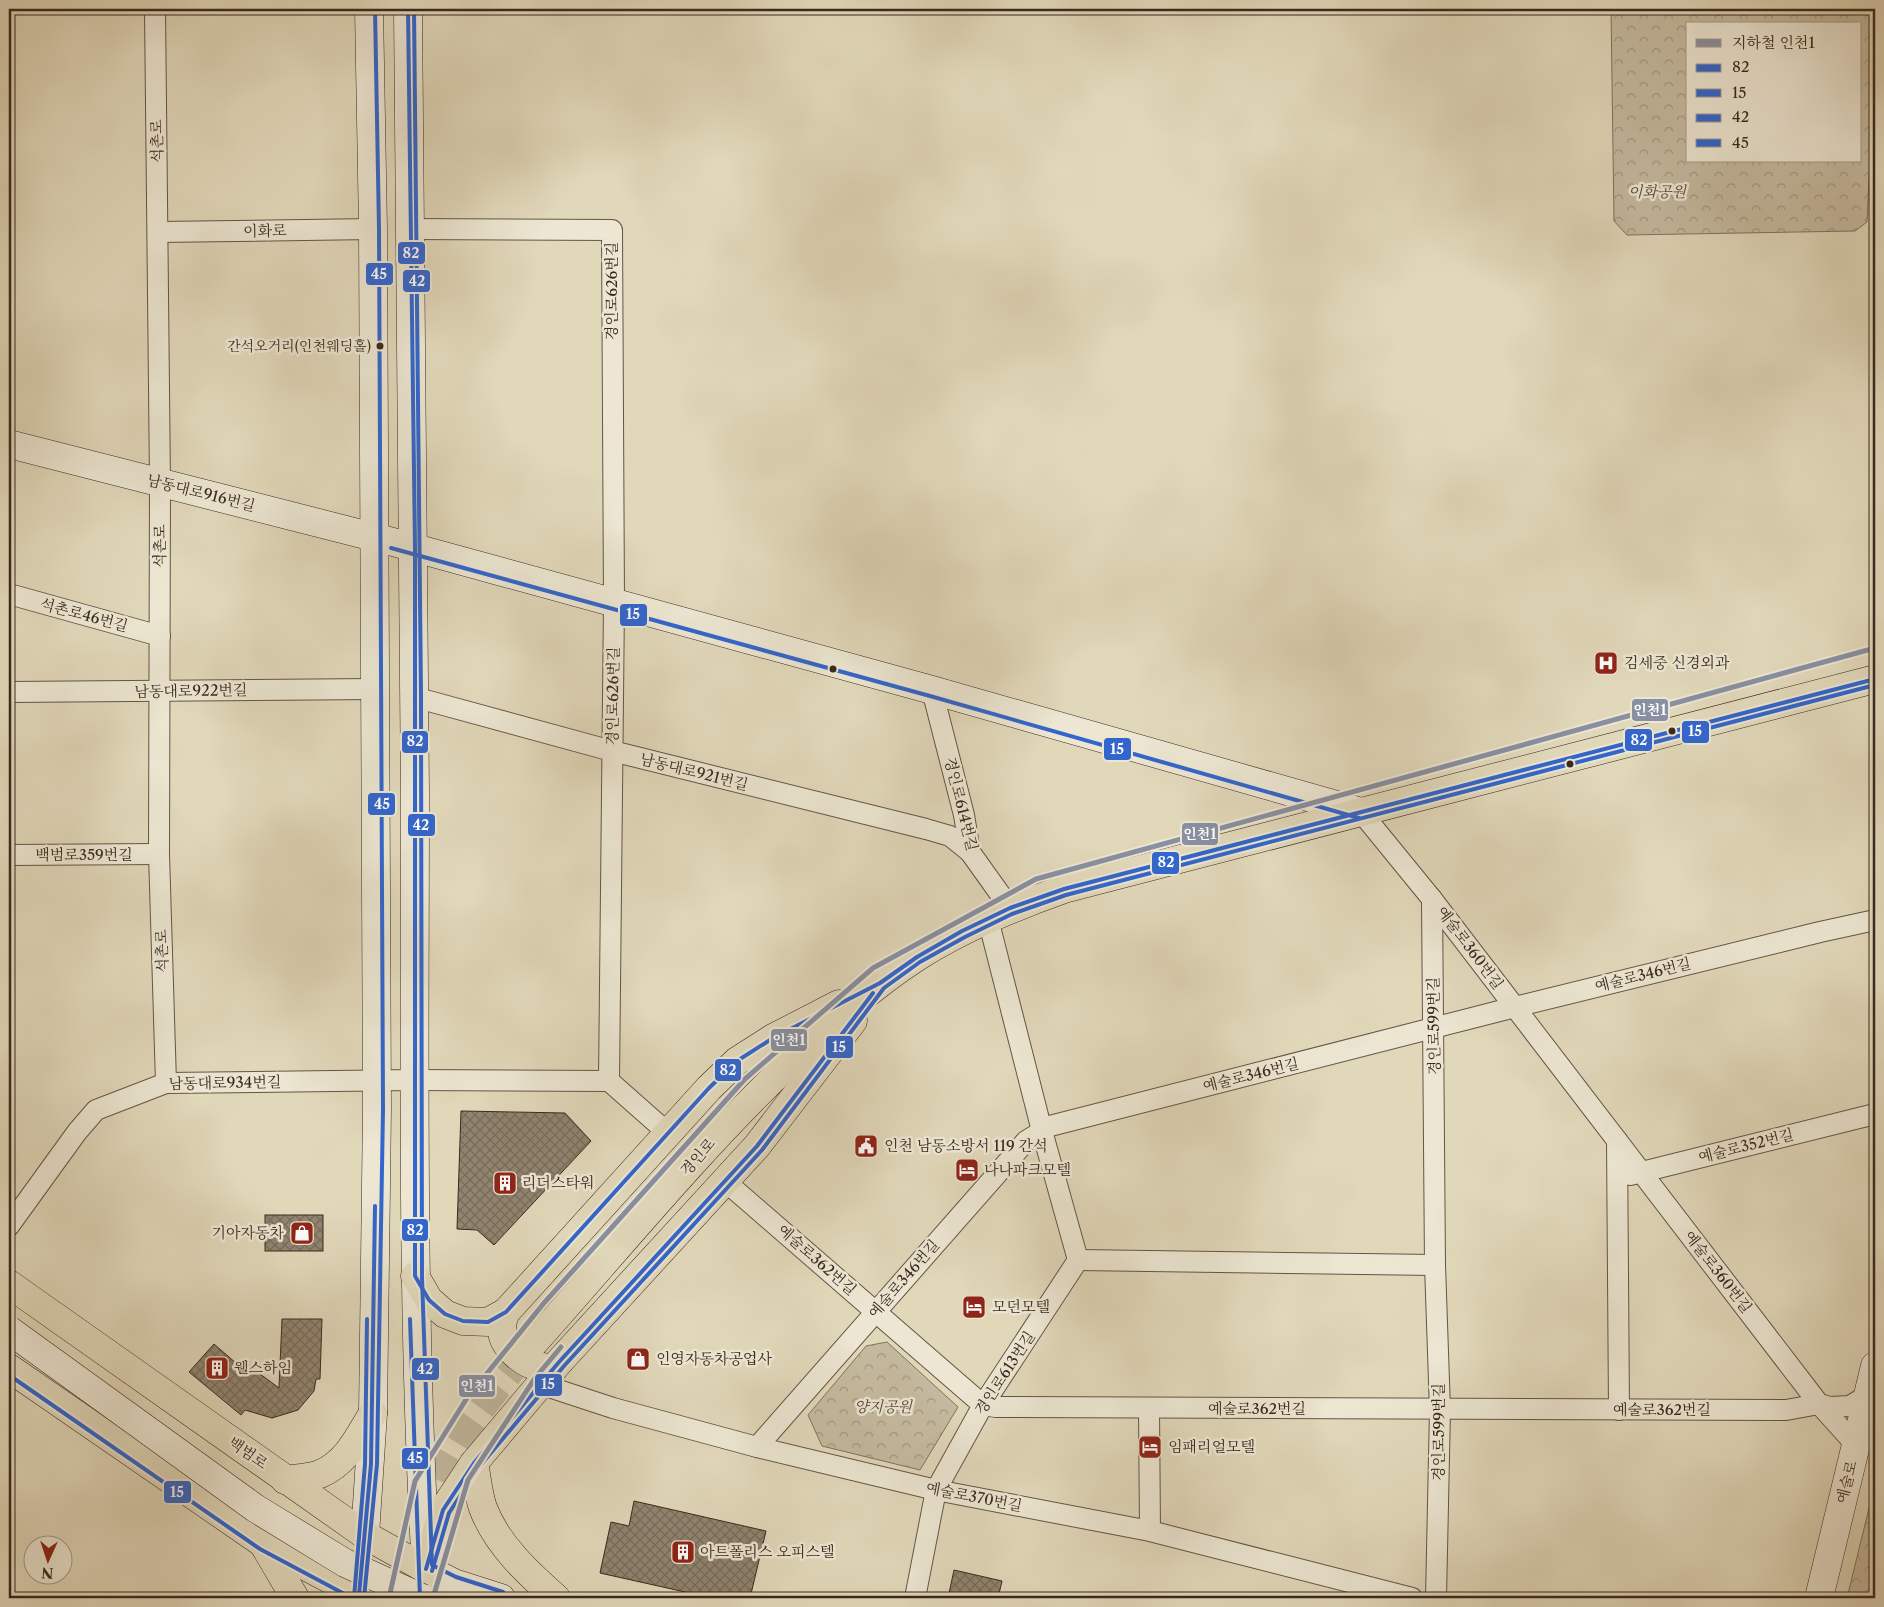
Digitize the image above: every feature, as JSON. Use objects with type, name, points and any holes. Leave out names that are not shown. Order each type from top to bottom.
[{"type":"main road","points":[[369,9],[373,230],[394,542],[414,697],[415,1276],[420,1467],[426,1569]]},
{"type":"main road","points":[[9,1368],[264,1544],[361,1597],[373,1413],[377,1080],[374,689],[394,542],[410,229],[408,9]]},
{"type":"main road","name":"남동대로916번길","points":[[9,444],[160,484],[394,542],[932,690],[1361,812]]},
{"type":"main road","name":"경인로","points":[[531,1346],[732,1119],[816,1037],[880,983],[917,957],[999,914],[1064,889],[1875,679]]},
{"type":"main road","name":"경인로","points":[[506,1312],[709,1088],[737,1061],[773,1038],[880,983]]},
{"type":"main road","name":"경인로","points":[[426,1598],[426,1569],[442,1510],[474,1462],[559,1362],[726,1182],[798,1094],[880,983]]},
{"type":"main road","points":[[415,1276],[429,1300],[445,1314],[454,1318],[463,1321],[488,1322],[506,1312]]},
{"type":"main road","name":"백범로","points":[[9,1284],[365,1535],[454,1583],[501,1598]]},
{"type":"main road","points":[[506,1312],[501,1328],[507,1346],[522,1360],[540,1367],[559,1362]]},
{"type":"main road","points":[[9,1330],[263,1513],[345,1563],[422,1598]]},
{"type":"main road","name":"예술로","points":[[1819,1598],[1875,1366]]},
{"type":"main road","points":[[285,1480],[320,1474],[340,1462],[353,1447],[373,1413]]},
{"type":"main road","points":[[474,1462],[483,1508],[502,1542],[531,1576],[556,1598]]},
{"type":"main road","points":[[264,1544],[294,1597]]},
{"type":"street","name":"석촌로","points":[[155,9],[160,484],[159,854],[166,1083]]},
{"type":"street","name":"경인로626번길","points":[[410,229],[612,230],[614,602],[609,1082]]},
{"type":"street","name":"이화로","points":[[158,232],[373,230]]},
{"type":"street","name":"석촌로46번길","points":[[9,594],[160,636]]},
{"type":"street","name":"남동대로922번길","points":[[9,692],[374,689]]},
{"type":"street","name":"경인로614번길","points":[[932,690],[964,815],[970,852],[999,914]]},
{"type":"street","name":"남동대로921번길","points":[[414,697],[612,751],[926,829],[950,836],[970,852]]},
{"type":"street","points":[[1361,812],[1432,899]]},
{"type":"street","name":"백범로359번길","points":[[9,855],[159,854]]},
{"type":"street","name":"예술로360번길","points":[[1432,899],[1819,1404],[1856,1445]]},
{"type":"street","name":"경인로599번길","points":[[1432,899],[1435,1265],[1440,1410],[1436,1598]]},
{"type":"street","points":[[999,914],[1042,1131],[1078,1260],[1435,1265]]},
{"type":"street","name":"예술로346번길","points":[[757,1447],[1026,1141],[1050,1126],[1515,1007],[1875,920]]},
{"type":"street","name":"남동대로934번길","points":[[9,1226],[76,1132],[96,1110],[166,1083],[377,1080],[609,1082]]},
{"type":"street","points":[[609,1082],[669,1134]]},
{"type":"street","name":"예술로352번길","points":[[1617,1178],[1875,1114]]},
{"type":"street","points":[[1617,1140],[1619,1410]]},
{"type":"street","name":"예술로362번길","points":[[726,1182],[983,1405],[996,1408],[1786,1410],[1819,1404],[1830,1407],[1850,1406],[1868,1395]]},
{"type":"street","name":"경인로613번길","points":[[915,1598],[936,1490],[983,1405],[1078,1260]]},
{"type":"street","name":"예술로370번길","points":[[540,1384],[613,1408],[757,1447],[936,1490],[1150,1531],[1412,1598]]},
{"type":"street","points":[[1149,1408],[1150,1531]]},
{"type":"green space","name":"이화공원","points":[[1611,9],[1875,9],[1875,59],[1867,222],[1855,231],[1627,235],[1614,221]]},
{"type":"green space","name":"양지공원","points":[[887,1342],[958,1407],[920,1470],[822,1446],[808,1415],[866,1346]]},
{"type":"green space","points":[[1875,1484],[1875,1598],[1847,1598]]},
{"type":"building","name":"리더스타워","points":[[461,1111],[565,1113],[591,1141],[494,1245],[477,1230],[457,1229]]},
{"type":"building","points":[[265,1215],[323,1215],[323,1251],[265,1251]]},
{"type":"building","name":"웰스하임","points":[[282,1319],[322,1319],[320,1379],[316,1379],[314,1391],[298,1410],[272,1418],[245,1410],[241,1415],[189,1372],[214,1344],[244,1370],[248,1365],[279,1388]]},
{"type":"building","name":"아트폴리스 오피스텔","points":[[634,1501],[766,1531],[750,1598],[712,1598],[600,1573],[611,1522],[629,1526]]},
{"type":"building","points":[[954,1570],[1002,1581],[998,1598],[948,1598]]},
{"type":"tunnel","points":[[422,1519],[431,1494],[454,1449],[498,1386],[531,1346]]},
{"type":"metro line","name":"인천1","points":[[389,1598],[415,1481],[467,1398],[544,1303],[745,1079],[873,968],[1036,879],[1875,648]]},
{"type":"metro line","name":"인천1","points":[[433,1598],[468,1480],[535,1378],[561,1347]]},
{"type":"transit line","name":"45","points":[[364,1598],[377,1464],[383,1109],[379,229],[375,9]]},
{"type":"transit line","name":"82","points":[[408,9],[415,548],[415,1276],[429,1300],[445,1314],[463,1321],[488,1322],[506,1312],[709,1088],[737,1061],[773,1038],[880,983],[917,957],[962,931],[1010,908],[1064,889],[1875,679]]},
{"type":"transit line","name":"42","points":[[414,9],[421,695],[422,1278],[432,1565],[456,1577],[503,1592]]},
{"type":"transit line","name":"15","points":[[391,548],[930,696],[1359,818]]},
{"type":"transit line","name":"15","points":[[432,1571],[449,1513],[479,1467],[564,1366],[762,1150],[884,988],[920,962],[1012,914],[1066,895],[1875,685]]},
{"type":"transit line","name":"82","points":[[426,1569],[443,1510],[474,1463],[559,1362],[757,1146],[873,993]]},
{"type":"transit line","name":"82","points":[[359,1595],[371,1464],[375,1206]]},
{"type":"transit line","name":"42","points":[[354,1598],[365,1464],[367,1319]]},
{"type":"transit line","name":"45","points":[[410,1319],[420,1598]]},
{"type":"transit line","name":"15","points":[[9,1375],[260,1549],[352,1598]]},
{"type":"place","name":"간석오거리(인천웨딩홀)","points":[[380,346]]},
{"type":"place","name":"김세중 신경외과","points":[[1606,663]]},
{"type":"place","name":"인천 남동소방서 119 간석","points":[[866,1146]]},
{"type":"place","name":"나나파크모텔","points":[[967,1170]]},
{"type":"place","name":"리더스타워","points":[[505,1183]]},
{"type":"place","name":"기아자동차","points":[[302,1233]]},
{"type":"place","name":"모던모텔","points":[[974,1307]]},
{"type":"place","name":"인영자동차공업사","points":[[638,1359]]},
{"type":"place","name":"웰스하임","points":[[217,1368]]},
{"type":"place","name":"임패리얼모텔","points":[[1150,1447]]},
{"type":"place","name":"아트폴리스 오피스텔","points":[[683,1552]]}]
